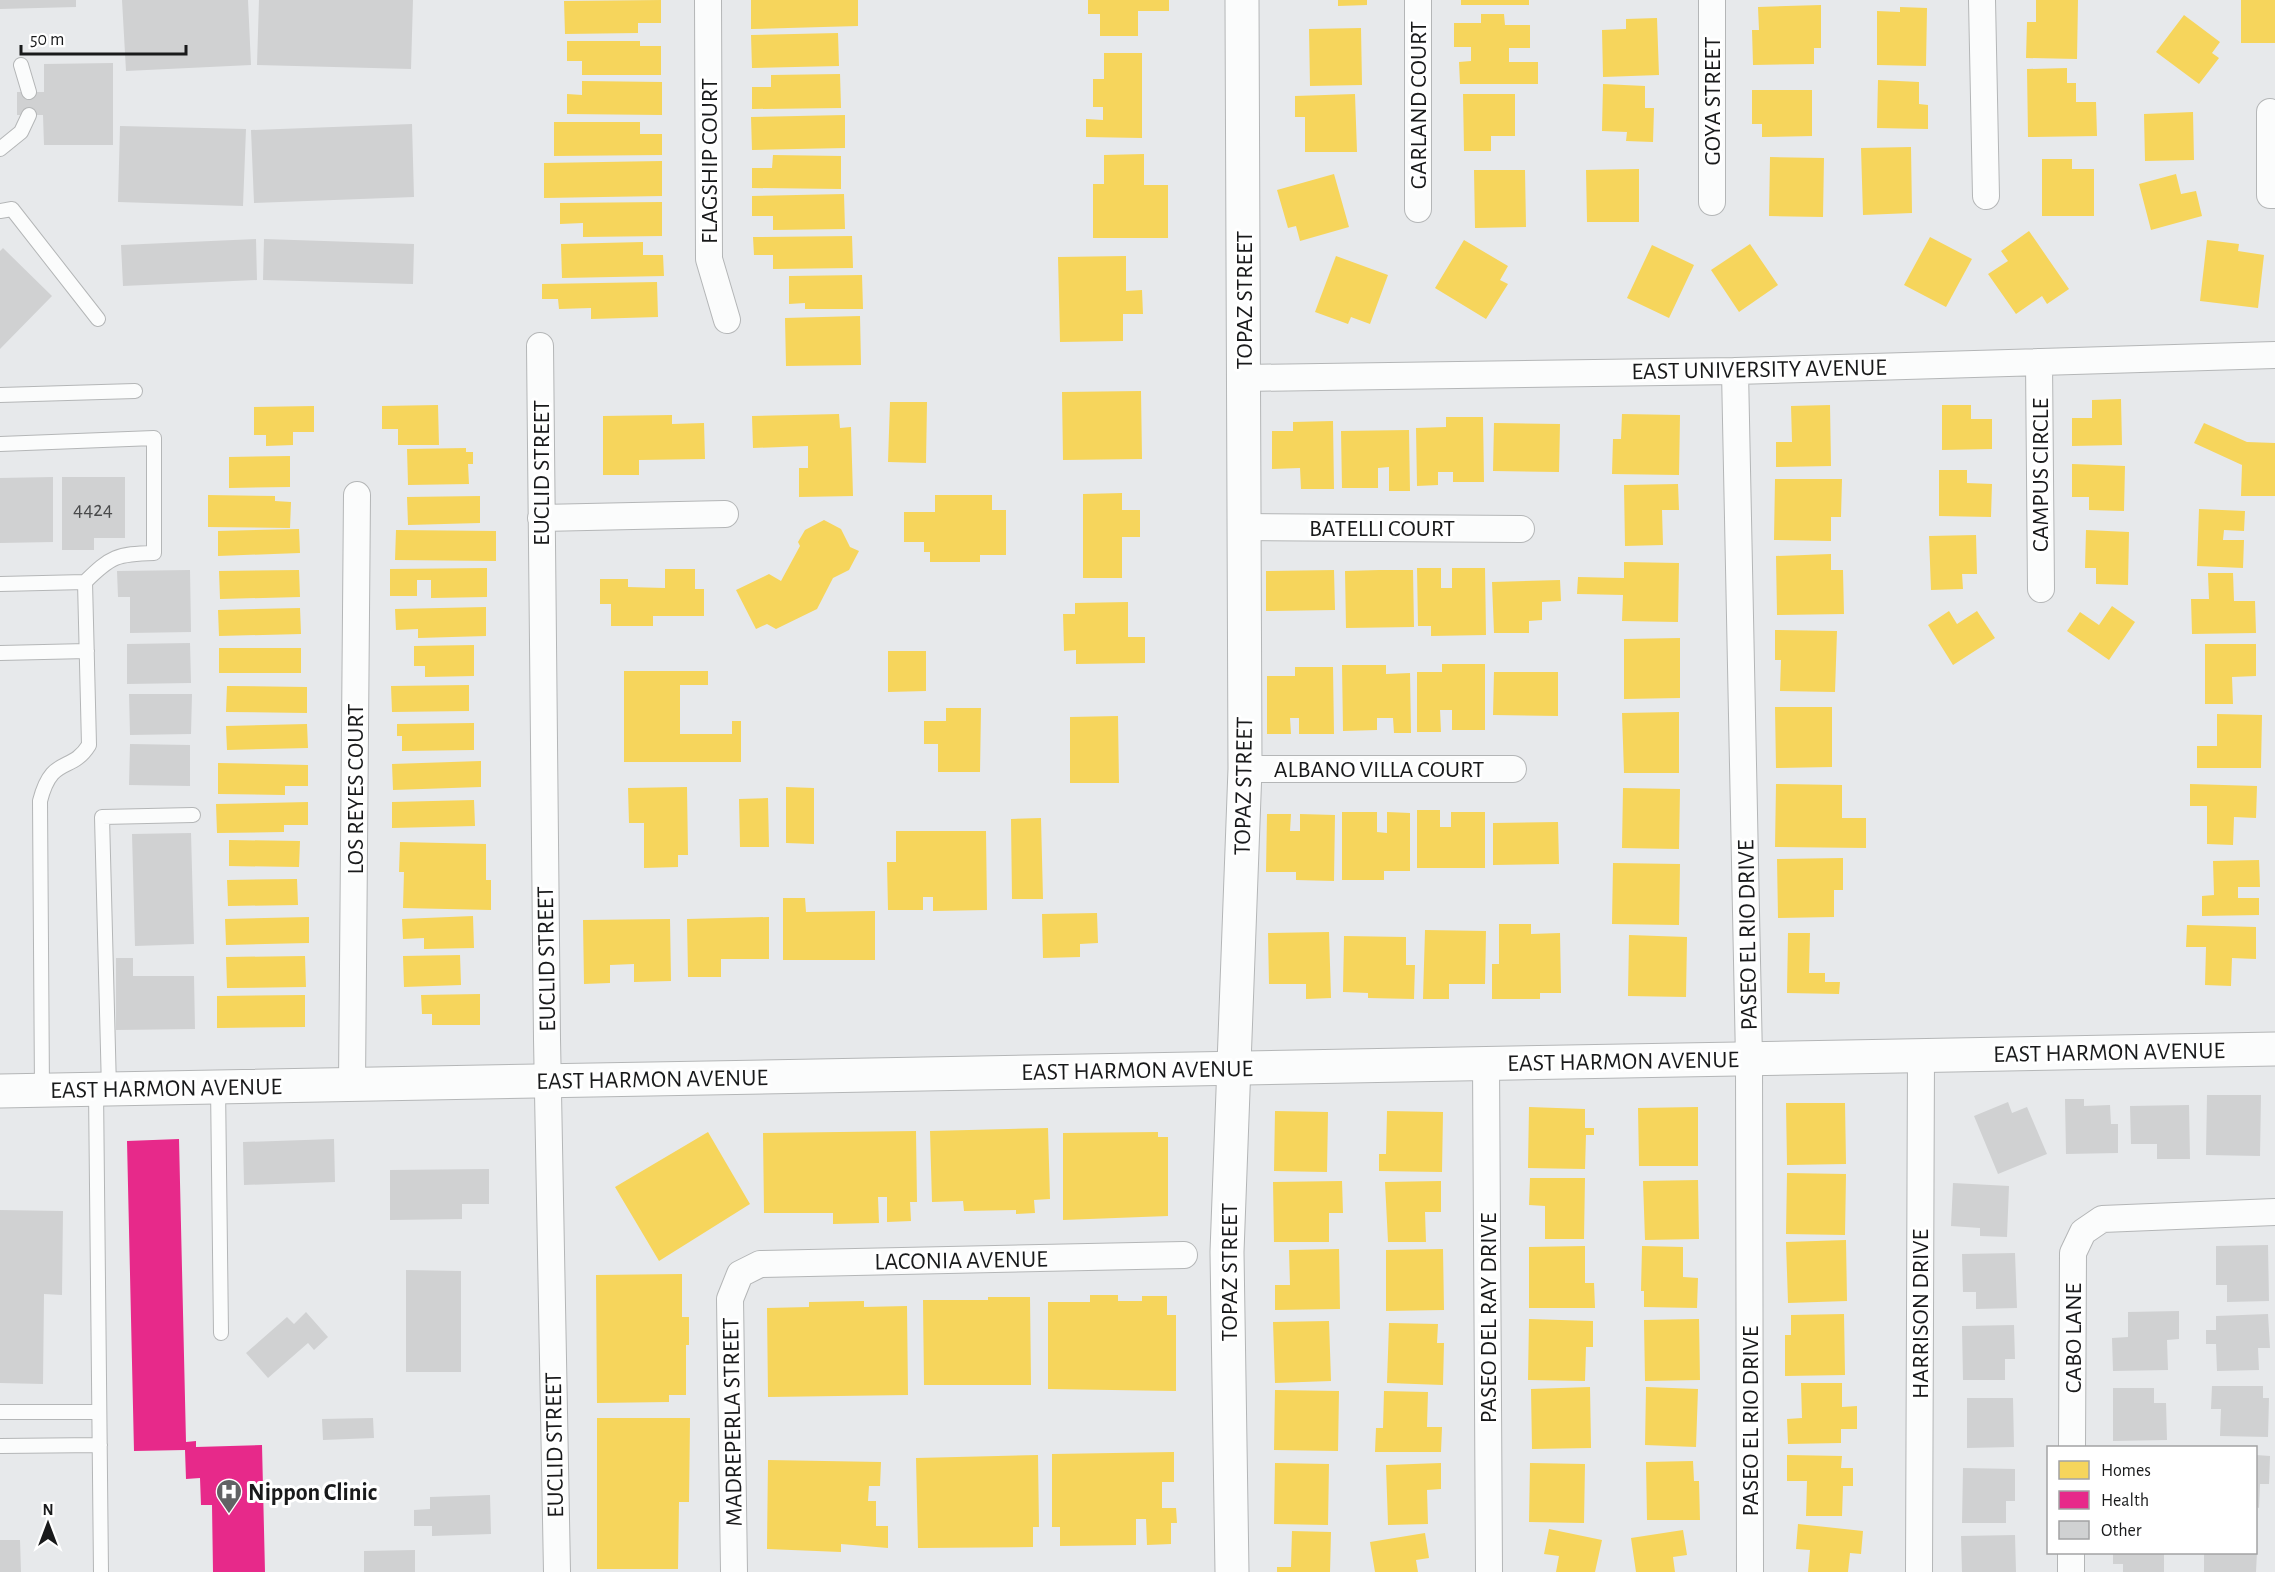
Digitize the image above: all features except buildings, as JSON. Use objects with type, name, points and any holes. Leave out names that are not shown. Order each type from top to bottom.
[{"type":"main road","name":"TOPAZ STREET","points":[[1232,1572],[1227,1252],[1245,769],[1242,0]]},
{"type":"main road","name":"EAST HARMON AVENUE","points":[[0,1091],[2275,1049]]},
{"type":"street","name":"FLAGSHIP COURT","points":[[708,0],[709,259],[727,320]]},
{"type":"street","name":"GARLAND COURT","points":[[1418,0],[1418,209]]},
{"type":"street","name":"GOYA STREET","points":[[1712,0],[1712,202]]},
{"type":"street","points":[[1982,0],[1986,196]]},
{"type":"street","points":[[2270,112],[2272,195]]},
{"type":"street","name":"EUCLID STREET","points":[[540,346],[548,1081],[557,1572]]},
{"type":"street","name":"EAST UNIVERSITY AVENUE","points":[[1244,378],[1735,371],[2275,355]]},
{"type":"street","name":"CAMPUS CIRCLE","points":[[2039,362],[2041,589]]},
{"type":"street","name":"PASEO EL RIO DRIVE","points":[[1735,371],[1749,1059],[1750,1572]]},
{"type":"street","name":"LOS REYES COURT","points":[[352,1084],[357,495]]},
{"type":"street","points":[[541,518],[725,514]]},
{"type":"street","name":"BATELLI COURT","points":[[1244,526],[1521,529]]},
{"type":"street","name":"ALBANO VILLA COURT","points":[[1245,769],[1513,769]]},
{"type":"street","name":"HARRISON DRIVE","points":[[1919,1572],[1921,1056]]},
{"type":"street","name":"PASEO DEL RAY DRIVE","points":[[1486,1063],[1490,1572]]},
{"type":"street","name":"CABO LANE","points":[[2072,1446],[2073,1252],[2083,1232],[2102,1219],[2275,1212]]},
{"type":"street","name":"LACONIA AVENUE","points":[[740,1274],[760,1264],[1185,1255]]},
{"type":"street","name":"MADREPERLA STREET","points":[[734,1572],[730,1299],[740,1274]]},
{"type":"street","points":[[2071,1554],[2071,1572]]},
{"type":"lane","points":[[21,65],[28,92]]},
{"type":"lane","points":[[0,149],[21,132],[29,115]]},
{"type":"lane","points":[[0,211],[12,209],[98,319]]},
{"type":"lane","points":[[0,395],[135,391]]},
{"type":"lane","points":[[0,444],[154,438],[154,553],[126,554],[105,561],[85,582],[0,584]]},
{"type":"lane","points":[[42,1090],[40,801],[45,781],[57,768],[82,756],[89,745],[85,582]]},
{"type":"lane","points":[[0,654],[87,651]]},
{"type":"lane","points":[[101,1572],[99,1412],[103,1089],[102,817],[193,815]]},
{"type":"lane","points":[[218,1086],[221,1333]]},
{"type":"lane","points":[[0,1412],[99,1412]]},
{"type":"lane","points":[[0,1446],[100,1445]]},
{"type":"place","name":"Nippon Clinic","points":[[229,1515]]}]
